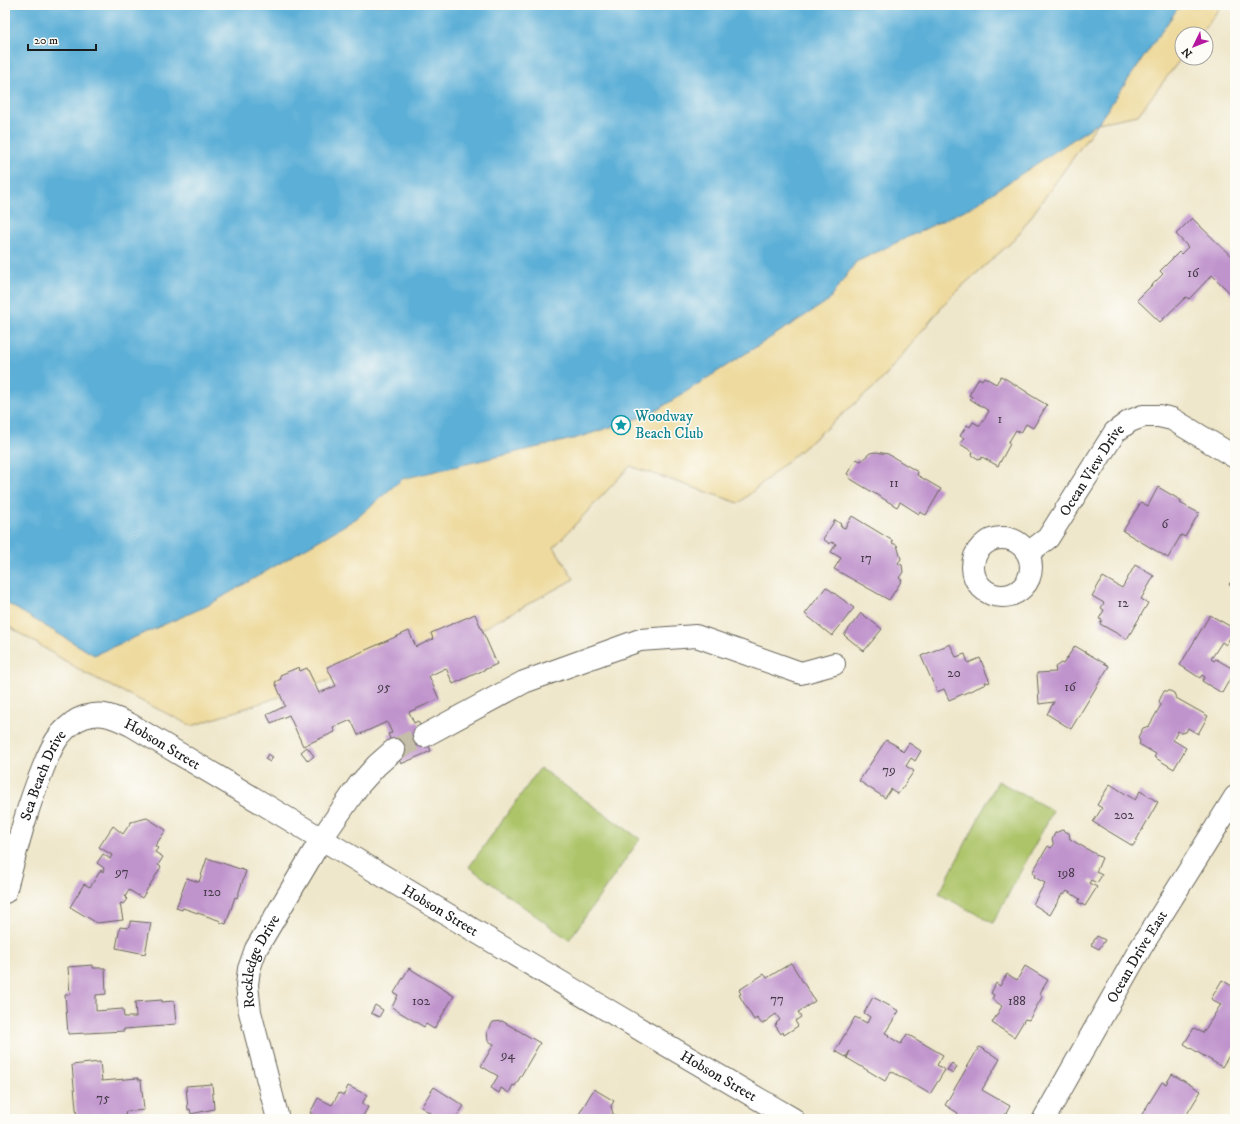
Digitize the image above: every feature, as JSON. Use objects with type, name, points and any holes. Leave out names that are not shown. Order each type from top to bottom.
[{"type":"street","name":"Ocean View Drive","points":[[1028,553],[1048,538],[1115,432],[1130,421],[1143,416],[1159,416],[1172,419],[1235,457]]},
{"type":"street","points":[[424,736],[524,682],[640,640],[696,636],[801,673],[834,664]]},
{"type":"street","name":"Hobson Street","points":[[84,718],[99,715],[110,715],[131,725],[792,1119]]},
{"type":"street","name":"Sea Beach Drive","points":[[5,892],[35,787],[46,760],[59,736],[71,725],[84,718]]},
{"type":"street","name":"Rockledge Drive","points":[[278,1119],[250,1012],[247,985],[249,969],[256,949],[322,838],[359,785],[377,764],[394,750]]},
{"type":"street","name":"Ocean Drive East","points":[[1044,1119],[1140,950],[1235,797]]},
{"type":"green space","points":[[540,768],[640,839],[569,940],[469,867]]},
{"type":"green space","points":[[998,781],[1053,811],[993,923],[939,894]]},
{"type":"sand","name":"Woodway Beach Club","points":[[1063,5],[1222,5],[1206,26],[1174,26],[1175,66],[1138,115],[1098,123],[1015,239],[951,296],[879,383],[739,503],[630,466],[554,547],[574,579],[482,629],[192,726],[85,673],[5,624],[5,542]]},
{"type":"water","points":[[5,5],[1180,5],[1098,123],[973,206],[856,262],[828,301],[651,414],[577,438],[402,479],[357,518],[207,606],[94,655],[5,602]]},
{"type":"building","points":[[1192,218],[1235,260],[1235,298],[1212,275],[1189,299],[1186,297],[1160,322],[1137,300],[1163,274],[1160,271],[1179,252],[1181,254],[1188,247],[1176,234]]},
{"type":"building","points":[[1001,376],[1047,405],[1033,428],[1026,424],[1021,433],[1016,430],[1008,443],[1010,444],[998,466],[982,457],[980,460],[972,455],[973,452],[960,444],[964,438],[960,436],[967,425],[970,427],[973,422],[980,426],[989,411],[970,399],[972,397],[969,395],[979,378],[982,380],[984,377],[996,384]]},
{"type":"building","points":[[876,452],[888,454],[918,472],[917,475],[941,489],[926,515],[920,512],[919,514],[900,502],[897,507],[849,478],[850,476],[847,474],[856,459],[861,461],[870,453]]},
{"type":"building","points":[[1158,487],[1182,501],[1180,503],[1199,513],[1185,537],[1181,535],[1168,558],[1123,531],[1141,502],[1148,506]]},
{"type":"building","points":[[852,516],[897,545],[901,559],[898,563],[902,565],[903,572],[899,578],[902,580],[889,600],[834,569],[841,558],[831,552],[836,544],[831,542],[830,544],[823,539],[835,520],[841,524],[840,526],[845,528]]},
{"type":"building","points":[[1135,565],[1154,576],[1141,599],[1148,603],[1127,639],[1100,624],[1102,620],[1099,619],[1104,610],[1101,608],[1104,603],[1092,596],[1103,577],[1122,588]]},
{"type":"building","points":[[1235,579],[1235,592],[1229,584]]},
{"type":"building","points":[[826,587],[854,608],[832,636],[805,614]]},
{"type":"building","points":[[861,613],[882,629],[864,651],[844,635]]},
{"type":"building","points":[[475,614],[497,664],[453,684],[446,668],[429,676],[439,699],[409,712],[414,723],[418,721],[431,751],[401,764],[388,734],[392,733],[387,722],[358,735],[351,720],[333,728],[335,732],[303,746],[289,715],[271,723],[267,715],[285,706],[275,682],[281,679],[280,675],[299,667],[300,671],[307,668],[319,693],[336,686],[327,667],[409,631],[416,647],[433,639],[431,633]]},
{"type":"building","points":[[1210,615],[1235,629],[1226,645],[1222,642],[1211,659],[1214,661],[1216,659],[1235,670],[1222,693],[1202,681],[1205,677],[1202,675],[1200,678],[1180,665]]},
{"type":"building","points":[[950,644],[956,657],[965,654],[968,663],[980,658],[990,682],[985,682],[986,684],[949,700],[944,689],[937,692],[921,656]]},
{"type":"building","points":[[1075,646],[1109,666],[1071,729],[1047,714],[1054,702],[1039,704],[1037,673],[1056,672],[1055,667],[1061,663],[1063,664]]},
{"type":"building","points":[[1164,691],[1174,693],[1176,698],[1208,716],[1198,734],[1188,728],[1186,732],[1181,733],[1178,731],[1173,740],[1186,748],[1174,769],[1154,757],[1156,754],[1139,744],[1140,742],[1138,737],[1143,728],[1149,726],[1161,705],[1159,701]]},
{"type":"building","points":[[886,740],[897,746],[903,752],[909,743],[921,751],[915,761],[911,758],[906,766],[914,771],[898,794],[891,789],[885,798],[859,781]]},
{"type":"building","points":[[307,747],[314,756],[308,761],[301,752]]},
{"type":"building","points":[[268,754],[273,757],[270,762],[265,759]]},
{"type":"building","points":[[1110,784],[1135,800],[1140,791],[1158,802],[1133,846],[1093,822],[1102,808],[1097,805]]},
{"type":"building","points":[[147,818],[166,830],[155,846],[158,848],[155,852],[163,857],[158,865],[161,867],[142,898],[129,890],[125,897],[127,899],[123,904],[120,904],[123,920],[97,923],[70,907],[84,884],[90,887],[101,870],[103,872],[104,868],[97,863],[103,854],[110,859],[112,855],[99,847],[113,826],[123,834],[131,822]]},
{"type":"building","points":[[1062,830],[1069,833],[1070,839],[1102,858],[1096,872],[1102,875],[1097,883],[1091,880],[1089,883],[1097,887],[1085,906],[1078,902],[1080,899],[1067,891],[1064,895],[1062,894],[1050,915],[1033,904],[1045,883],[1034,877],[1035,875],[1032,873],[1048,846],[1051,848],[1054,845],[1052,840],[1055,833]]},
{"type":"building","points":[[207,858],[246,871],[226,924],[183,908],[182,910],[176,908],[187,878],[199,882]]},
{"type":"building","points":[[131,921],[151,923],[145,954],[116,948],[120,927],[128,928]]},
{"type":"building","points":[[1097,936],[1105,940],[1099,949],[1091,945]]},
{"type":"building","points":[[791,963],[815,1001],[798,1012],[801,1017],[795,1021],[798,1026],[784,1035],[783,1032],[781,1034],[775,1025],[780,1020],[776,1014],[762,1024],[757,1018],[754,1020],[739,995],[741,994],[739,990],[764,974],[767,978]]},
{"type":"building","points":[[93,965],[93,968],[105,968],[106,994],[96,995],[96,1011],[123,1009],[124,1017],[136,1017],[135,1002],[162,1000],[162,1002],[174,1001],[176,1024],[124,1029],[124,1031],[68,1034],[65,995],[70,994],[68,967]]},
{"type":"building","points":[[1025,966],[1048,980],[1040,993],[1042,997],[1029,1020],[1025,1019],[1014,1037],[992,1023],[1002,1006],[992,999],[994,995],[991,993],[996,983],[1000,986],[1007,974],[1017,980]]},
{"type":"building","points":[[409,968],[454,996],[434,1029],[426,1024],[424,1027],[392,1007],[398,995],[394,993]]},
{"type":"building","points":[[1222,980],[1235,988],[1235,1046],[1222,1067],[1184,1044],[1194,1028],[1203,1033],[1221,1004],[1211,999]]},
{"type":"building","points":[[873,997],[899,1011],[885,1033],[889,1035],[888,1036],[901,1044],[907,1034],[943,1055],[937,1065],[945,1070],[930,1094],[891,1071],[885,1081],[847,1058],[850,1051],[846,1057],[835,1051],[855,1017],[867,1023],[870,1017],[864,1013]]},
{"type":"building","points":[[375,1005],[383,1010],[379,1017],[371,1013]]},
{"type":"building","points":[[502,1021],[540,1043],[515,1086],[513,1085],[509,1093],[501,1088],[499,1093],[491,1088],[498,1076],[481,1066],[494,1044],[488,1041],[487,1032],[493,1022]]},
{"type":"building","points":[[979,1047],[1000,1059],[982,1090],[1010,1106],[1003,1119],[961,1119],[957,1116],[958,1113],[945,1105]]},
{"type":"building","points":[[100,1062],[102,1081],[138,1078],[138,1080],[141,1080],[144,1110],[125,1112],[126,1117],[123,1119],[77,1119],[72,1065]]},
{"type":"building","points":[[952,1063],[957,1067],[953,1074],[947,1070]]},
{"type":"building","points":[[1172,1074],[1201,1091],[1184,1119],[1139,1119],[1162,1082],[1166,1084]]},
{"type":"building","points":[[212,1084],[214,1109],[191,1114],[190,1109],[188,1110],[186,1086]]},
{"type":"building","points":[[348,1086],[367,1095],[362,1104],[368,1107],[362,1118],[364,1119],[321,1119],[310,1113],[318,1098],[332,1105],[339,1093],[344,1095]]},
{"type":"building","points":[[434,1087],[464,1106],[455,1119],[439,1119],[421,1107]]},
{"type":"building","points":[[594,1089],[614,1101],[611,1106],[613,1114],[622,1119],[576,1119]]},
{"type":"building","points":[[421,1113],[431,1119],[417,1119]]},
{"type":"tunnel","points":[[394,750],[424,736]]},
{"type":"place","name":"Woodway Beach Club","points":[[621,425]]}]
